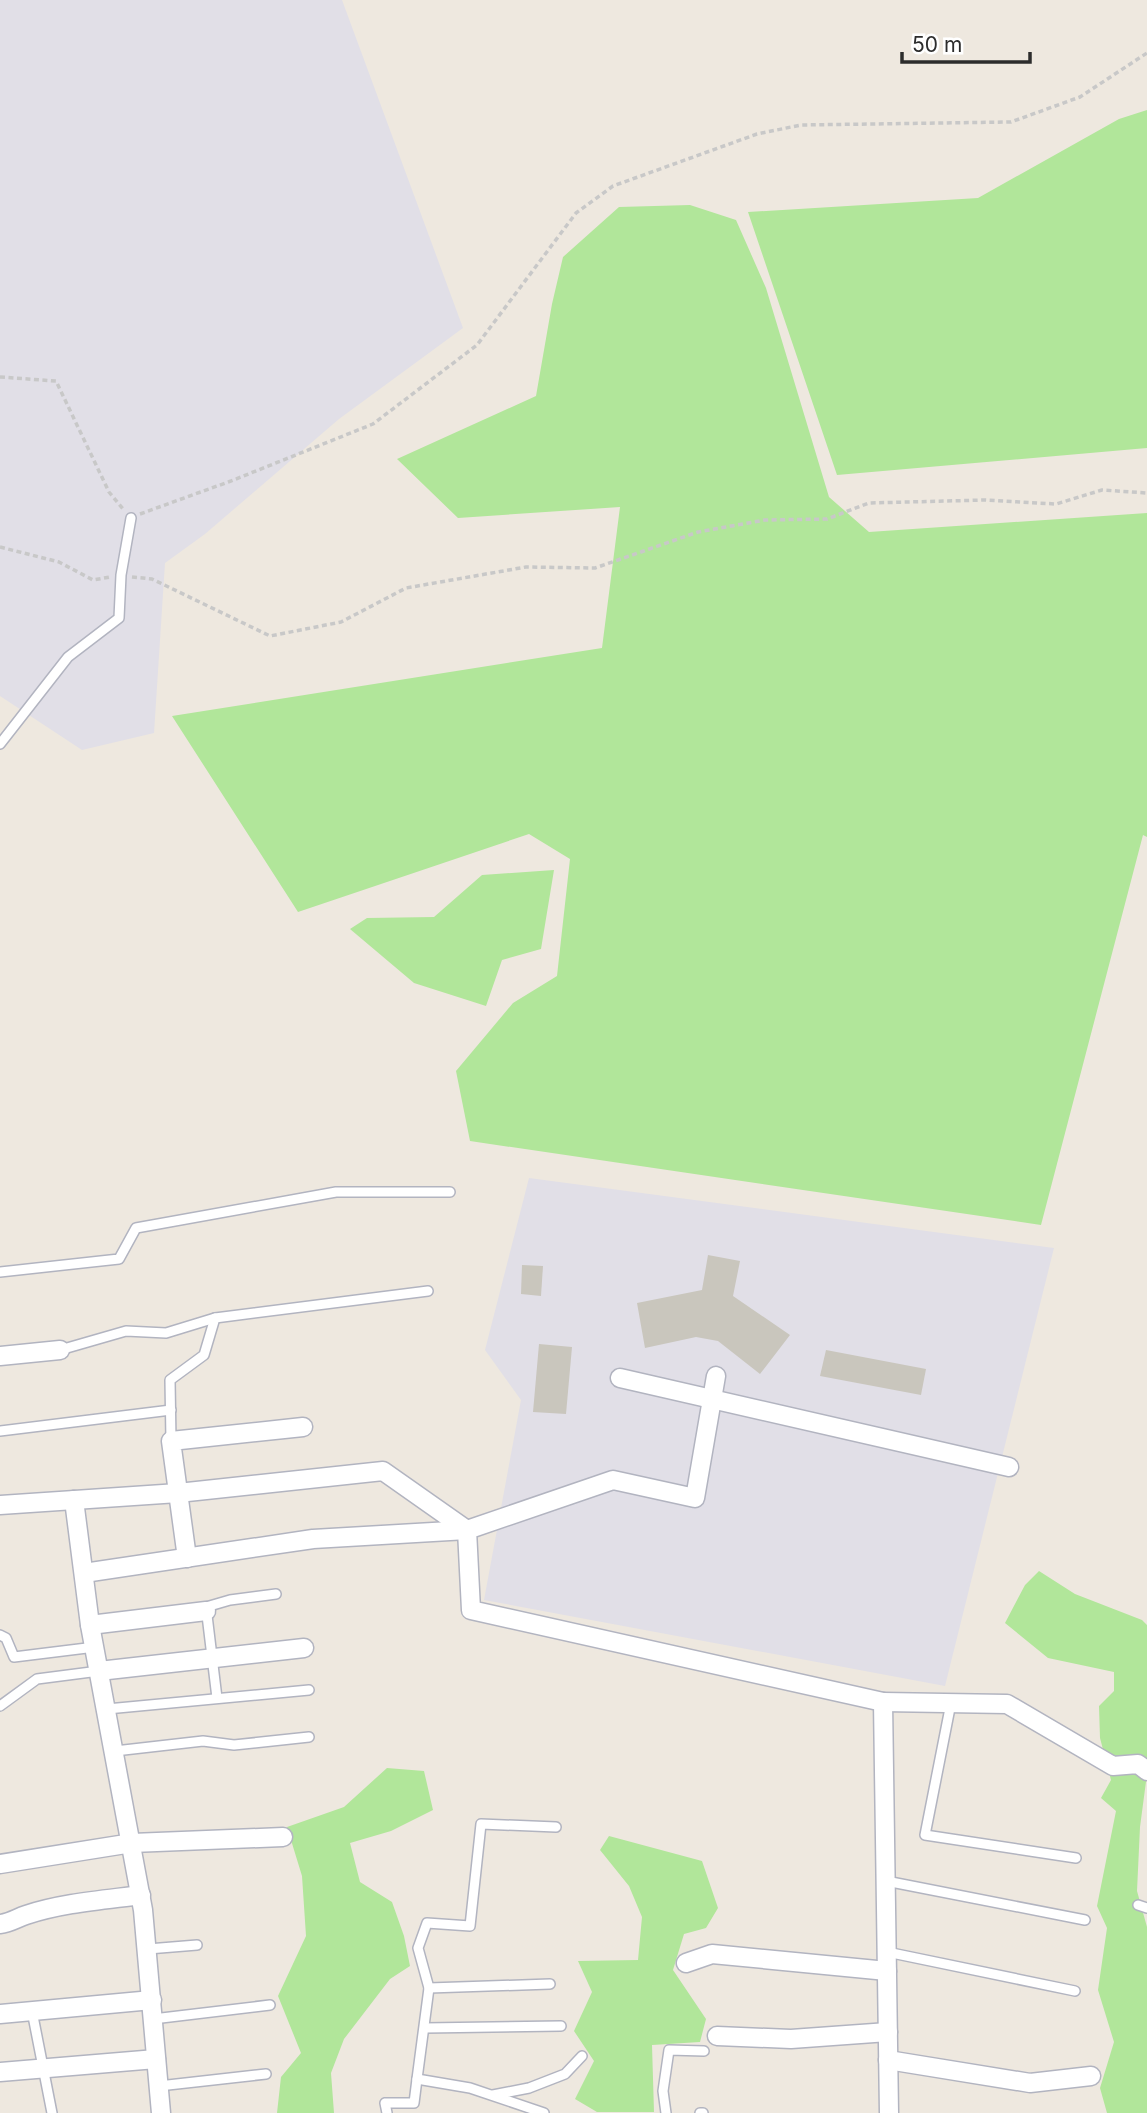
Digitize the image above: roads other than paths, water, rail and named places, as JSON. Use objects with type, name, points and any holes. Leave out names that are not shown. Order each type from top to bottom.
[{"type":"street","points":[[0,1356],[60,1350]]},
{"type":"street","points":[[84,1573],[313,1539],[467,1530],[613,1480],[695,1498],[716,1376]]},
{"type":"street","points":[[620,1378],[1009,1467]]},
{"type":"street","points":[[187,1558],[172,1441],[303,1427]]},
{"type":"street","points":[[0,1505],[178,1493],[383,1471],[467,1530]]},
{"type":"street","points":[[74,1500],[90,1625],[141,1895],[161,2113]]},
{"type":"street","points":[[467,1530],[471,1610],[883,1702],[1007,1704],[1113,1766],[1138,1764],[1147,1771]]},
{"type":"street","points":[[90,1625],[206,1611]]},
{"type":"street","points":[[99,1671],[304,1648]]},
{"type":"street","points":[[883,1702],[889,2113]]},
{"type":"street","points":[[0,1864],[132,1843],[283,1837]]},
{"type":"street","points":[[0,1924],[26,1915],[89,1901],[141,1895]]},
{"type":"street","points":[[686,1963],[712,1954],[887,1971]]},
{"type":"street","points":[[0,2014],[152,2000]]},
{"type":"street","points":[[717,2036],[790,2039],[888,2032]]},
{"type":"street","points":[[0,2073],[156,2059]]},
{"type":"street","points":[[888,2060],[1030,2083],[1091,2076]]},
{"type":"lane","points":[[0,744],[68,657],[119,618],[121,576],[131,518]]},
{"type":"lane","points":[[0,1272],[119,1259],[136,1228],[336,1192],[450,1192]]},
{"type":"lane","points":[[60,1350],[127,1331],[166,1333],[215,1318],[428,1291]]},
{"type":"lane","points":[[172,1441],[170,1380],[204,1355],[215,1318]]},
{"type":"lane","points":[[0,1431],[171,1410]]},
{"type":"lane","points":[[217,1698],[206,1607],[276,1594]]},
{"type":"lane","points":[[0,1635],[6,1638],[14,1657],[94,1647]]},
{"type":"lane","points":[[0,1706],[37,1679],[99,1671]]},
{"type":"lane","points":[[107,1709],[309,1690]]},
{"type":"lane","points":[[951,1703],[925,1835],[1076,1858]]},
{"type":"lane","points":[[115,1751],[203,1741],[234,1745],[309,1737]]},
{"type":"lane","points":[[387,2113],[385,2103],[414,2103],[429,1988],[418,1948],[427,1923],[470,1926],[481,1824],[556,1827]]},
{"type":"lane","points":[[886,1881],[1085,1920]]},
{"type":"lane","points":[[148,1949],[197,1945]]},
{"type":"lane","points":[[887,1952],[1075,1991]]},
{"type":"lane","points":[[429,1988],[550,1984]]},
{"type":"lane","points":[[153,2019],[270,2005]]},
{"type":"lane","points":[[32,2011],[52,2113]]},
{"type":"lane","points":[[425,2028],[561,2026]]},
{"type":"lane","points":[[666,2113],[663,2091],[668,2050],[704,2051]]},
{"type":"lane","points":[[492,2096],[529,2088],[565,2074],[582,2056]]},
{"type":"lane","points":[[159,2086],[266,2074]]},
{"type":"lane","points":[[417,2080],[470,2088],[544,2113]]}]
